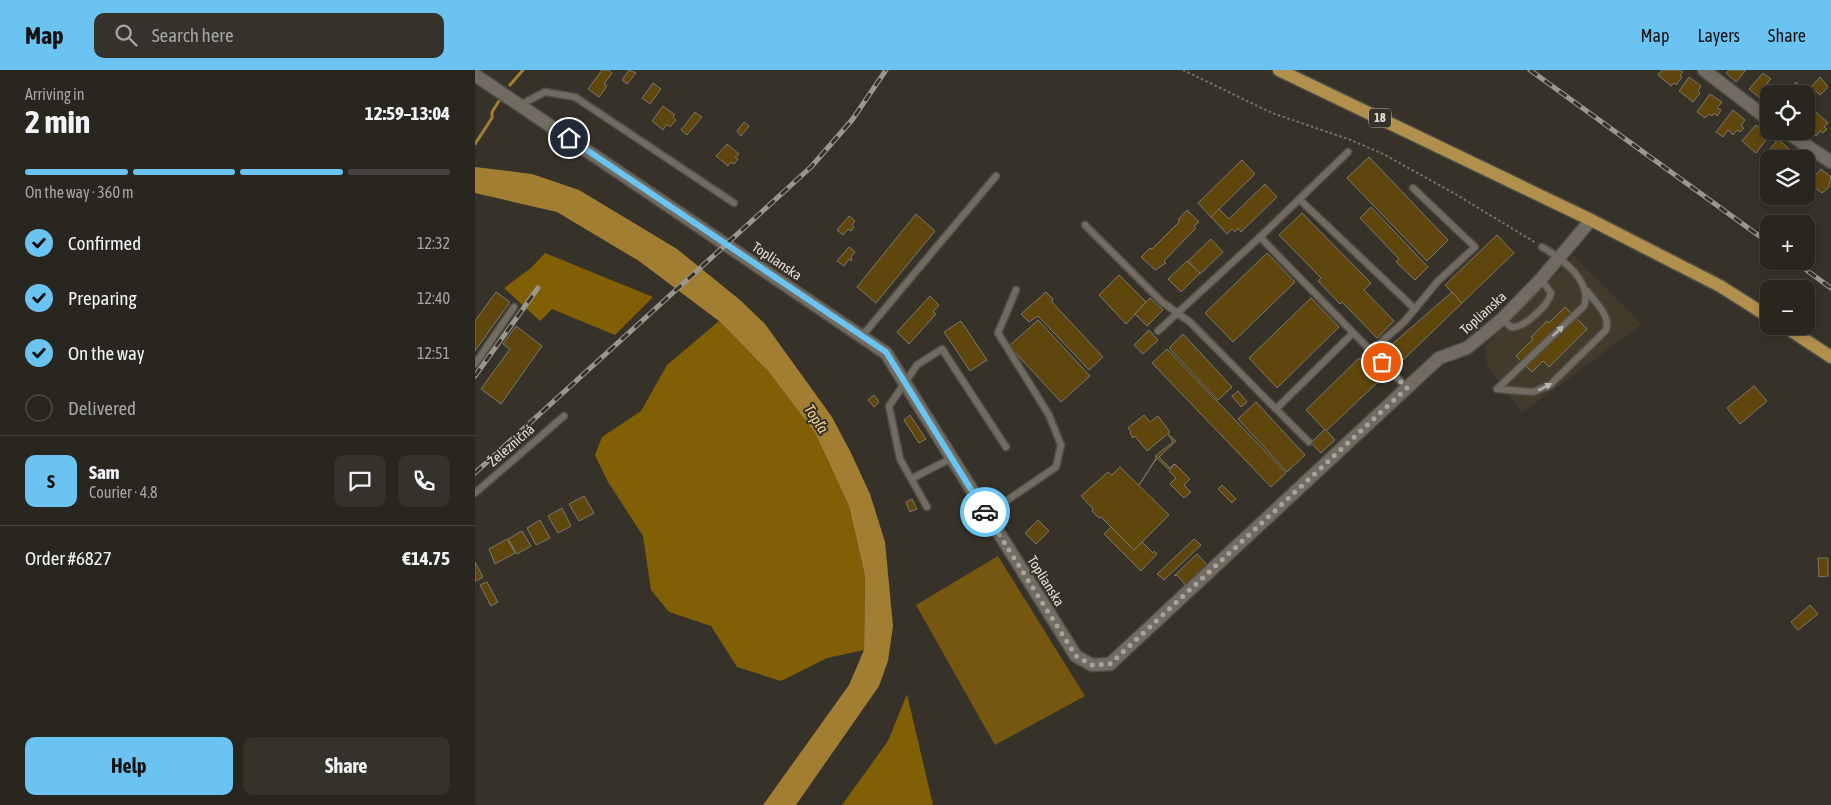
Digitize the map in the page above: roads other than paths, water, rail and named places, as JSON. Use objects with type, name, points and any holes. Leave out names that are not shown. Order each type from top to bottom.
[{"type":"main road","name":"18","points":[[1279,70],[1591,220],[1720,286],[1760,311]]},
{"type":"main road","points":[[1798,335],[1831,357]]},
{"type":"street","points":[[1704,70],[1760,113]]},
{"type":"street","name":"Toplianska","points":[[480,74],[520,105],[886,352],[1076,656],[1092,665],[1110,664],[1439,358],[1467,348],[1502,319],[1541,279],[1591,220]]},
{"type":"street","points":[[1798,140],[1831,162]]},
{"type":"lane","points":[[520,105],[545,92],[575,97],[734,203]]},
{"type":"lane","points":[[1158,331],[1349,152]]},
{"type":"lane","points":[[862,336],[996,176]]},
{"type":"lane","points":[[1371,351],[1404,322],[1438,281],[1475,247],[1413,188]]},
{"type":"lane","points":[[1299,199],[1415,309]]},
{"type":"lane","points":[[1085,225],[1162,302],[1190,322],[1309,442]]},
{"type":"lane","points":[[1260,237],[1407,388]]},
{"type":"lane","points":[[1542,247],[1559,257],[1585,288],[1606,317],[1608,324],[1606,330],[1550,385],[1533,392],[1497,389],[1584,306],[1587,297],[1585,288]]},
{"type":"lane","points":[[1502,319],[1511,327],[1522,326],[1545,304],[1550,298],[1551,293],[1541,279]]},
{"type":"lane","points":[[987,514],[1056,467],[1061,445],[1049,415],[999,333],[1016,290]]},
{"type":"lane","points":[[475,364],[514,307]]},
{"type":"lane","points":[[1276,408],[1353,333]]},
{"type":"lane","points":[[927,507],[899,459],[889,406],[917,365],[942,349],[1006,447]]},
{"type":"lane","name":"Železničná","points":[[475,493],[564,416]]},
{"type":"lane","points":[[911,479],[952,458]]},
{"type":"water","name":"Topľa","points":[[475,167],[532,174],[579,190],[677,249],[740,300],[765,324],[832,417],[851,453],[870,494],[885,542],[893,626],[888,661],[879,686],[796,805],[763,805],[849,685],[864,650],[865,576],[849,506],[815,433],[768,371],[719,321],[639,261],[557,212],[475,193]]},
{"type":"waterway","points":[[510,85],[523,70]]},
{"type":"waterway","points":[[475,144],[492,118],[492,112],[499,101]]},
{"type":"railway","points":[[475,473],[811,167],[852,120],[886,70]]},
{"type":"railway","points":[[1530,70],[1760,236]]},
{"type":"railway","points":[[1806,270],[1831,288]]},
{"type":"railway","points":[[475,376],[538,288]]}]
